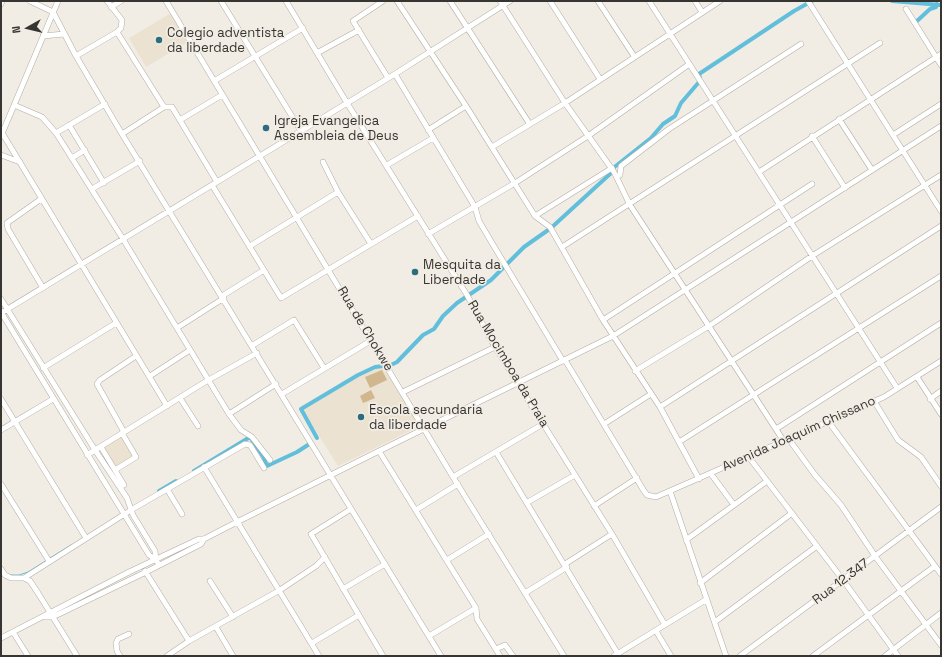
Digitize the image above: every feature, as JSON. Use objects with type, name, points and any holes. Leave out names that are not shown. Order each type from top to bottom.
[{"type":"street","points":[[30,1],[53,12],[76,56],[122,134],[170,210],[441,656]]},
{"type":"street","points":[[58,1],[2,133],[136,356],[150,376],[166,406]]},
{"type":"street","points":[[76,56],[117,32],[123,24],[107,1]]},
{"type":"street","points":[[112,7],[121,1]]},
{"type":"street","name":"Rua de Chokwe","points":[[166,1],[296,217],[386,362],[453,476],[564,656]]},
{"type":"street","points":[[221,1],[301,130]]},
{"type":"street","name":"Rua Mocimboa da Praia","points":[[286,1],[347,103],[468,296],[496,347],[612,534],[665,625]]},
{"type":"street","points":[[383,1],[354,19],[358,30],[388,78]]},
{"type":"street","points":[[396,1],[466,106],[536,216],[551,229],[603,320],[660,407],[699,479]]},
{"type":"street","points":[[450,1],[529,123]]},
{"type":"street","points":[[159,565],[156,560],[149,555],[123,515],[1,312],[395,74],[467,28],[502,3],[510,1]]},
{"type":"street","points":[[550,1],[600,79]]},
{"type":"street","points":[[598,1],[634,56]]},
{"type":"street","points":[[649,1],[670,33],[688,65],[714,101],[835,293],[898,388]]},
{"type":"street","points":[[695,1],[702,12]]},
{"type":"street","points":[[492,146],[565,102],[720,1]]},
{"type":"street","points":[[808,1],[941,211]]},
{"type":"street","points":[[502,3],[565,102],[612,168],[630,204],[776,429],[841,504],[875,556],[941,645]]},
{"type":"street","points":[[906,9],[939,55],[941,65]]},
{"type":"street","points":[[214,81],[302,28]]},
{"type":"street","points":[[318,53],[358,30]]},
{"type":"street","points":[[117,32],[164,107]]},
{"type":"street","points":[[43,36],[64,34]]},
{"type":"street","points":[[562,247],[880,43]]},
{"type":"street","points":[[617,177],[620,175],[621,166],[669,129],[801,44]]},
{"type":"street","points":[[758,172],[939,55]]},
{"type":"street","points":[[428,234],[515,183],[588,136],[688,65]]},
{"type":"street","points":[[395,74],[475,207],[479,221],[637,478],[594,506]]},
{"type":"street","points":[[180,120],[222,95]]},
{"type":"street","points":[[56,133],[105,104]]},
{"type":"street","points":[[892,135],[941,104]]},
{"type":"street","points":[[14,105],[42,116],[56,133],[210,380],[229,414],[242,430],[252,437],[270,460]]},
{"type":"street","points":[[428,130],[466,106]]},
{"type":"street","points":[[122,134],[164,107],[172,107],[217,182]]},
{"type":"street","points":[[839,119],[872,170]]},
{"type":"street","points":[[70,125],[104,182]]},
{"type":"street","points":[[45,617],[49,612],[129,572],[237,522],[613,336],[941,126]]},
{"type":"street","points":[[812,136],[845,188]]},
{"type":"street","points":[[387,165],[433,138]]},
{"type":"street","points":[[72,158],[85,150]]},
{"type":"street","points":[[1,155],[20,162]]},
{"type":"street","points":[[92,189],[140,161]]},
{"type":"street","points":[[323,162],[338,192],[371,244]]},
{"type":"street","points":[[536,216],[612,168]]},
{"type":"street","points":[[636,371],[709,326],[812,256],[941,174]]},
{"type":"street","points":[[603,320],[812,184]]},
{"type":"street","points":[[212,185],[281,298],[418,216]]},
{"type":"street","points":[[250,246],[338,192]]},
{"type":"street","points":[[41,199],[8,223],[8,229],[43,288]]},
{"type":"street","points":[[660,407],[941,226]]},
{"type":"street","points":[[177,328],[264,270]]},
{"type":"street","points":[[679,442],[941,276]]},
{"type":"street","points":[[1,299],[43,368],[127,498],[131,510],[155,551],[156,560]]},
{"type":"street","points":[[252,345],[294,320],[324,368]]},
{"type":"street","points":[[43,368],[116,323]]},
{"type":"street","points":[[776,429],[881,363],[941,323]]},
{"type":"street","points":[[282,394],[372,340]]},
{"type":"street","points":[[403,392],[496,347]]},
{"type":"street","points":[[150,376],[190,350]]},
{"type":"street","points":[[87,455],[166,406],[257,353]]},
{"type":"street","points":[[115,470],[136,457],[97,384],[100,380],[136,356]]},
{"type":"street","name":"Avenida Joaquim Chissano","points":[[637,478],[647,495],[652,497],[670,492],[874,401],[941,361]]},
{"type":"street","points":[[916,377],[941,414]]},
{"type":"street","points":[[229,414],[276,384]]},
{"type":"street","points":[[930,399],[941,391]]},
{"type":"street","points":[[604,424],[651,394]]},
{"type":"street","points":[[180,398],[198,426]]},
{"type":"street","points":[[1,399],[86,538]]},
{"type":"street","points":[[1,430],[53,399]]},
{"type":"street","points":[[874,401],[898,440],[921,457],[941,486]]},
{"type":"street","points":[[828,421],[910,530],[941,574]]},
{"type":"street","points":[[453,476],[543,424]]},
{"type":"street","points":[[24,578],[131,510],[204,467],[248,444],[264,468]]},
{"type":"street","points":[[101,446],[124,485]]},
{"type":"street","points":[[379,451],[476,608],[477,619],[500,656]]},
{"type":"street","points":[[496,452],[566,565],[616,655],[708,599]]},
{"type":"street","points":[[748,456],[843,580],[898,656]]},
{"type":"street","points":[[204,467],[319,656]]},
{"type":"street","points":[[711,474],[734,505]]},
{"type":"street","points":[[528,502],[575,475]]},
{"type":"street","points":[[686,540],[767,480]]},
{"type":"street","points":[[1,484],[49,561]]},
{"type":"street","points":[[416,510],[458,484]]},
{"type":"street","points":[[167,489],[182,514]]},
{"type":"street","points":[[670,492],[700,583],[716,621],[726,656]]},
{"type":"street","name":"Rua 12.347","points":[[740,656],[941,506]]},
{"type":"street","points":[[351,509],[311,534],[383,656]]},
{"type":"street","points":[[700,583],[792,513]]},
{"type":"street","points":[[447,560],[489,534]]},
{"type":"street","points":[[525,593],[612,534]]},
{"type":"street","points":[[1,638],[45,617],[52,617],[146,572],[201,544],[204,538]]},
{"type":"street","points":[[716,621],[817,546]]},
{"type":"street","points":[[175,550],[178,556]]},
{"type":"street","points":[[167,656],[189,641],[280,590],[316,566],[324,557]]},
{"type":"street","points":[[343,589],[385,564]]},
{"type":"street","points":[[142,566],[189,641]]},
{"type":"street","points":[[813,656],[935,566]]},
{"type":"street","points":[[1,569],[5,575],[11,578],[24,578],[30,581],[77,656]]},
{"type":"street","points":[[129,572],[132,578]]},
{"type":"street","points":[[210,581],[233,617]]},
{"type":"street","points":[[80,597],[83,602]]},
{"type":"street","points":[[429,636],[476,608]]},
{"type":"street","points":[[885,656],[941,613]]},
{"type":"street","points":[[312,643],[359,616]]},
{"type":"street","points":[[216,627],[233,656]]},
{"type":"street","points":[[656,630],[671,656]]},
{"type":"street","points":[[13,632],[28,656]]},
{"type":"street","points":[[120,656],[117,651],[116,643],[118,639],[129,634]]},
{"type":"street","points":[[496,649],[505,645],[513,656]]},
{"type":"shaded area","name":"Colegio adventista da liberdade","points":[[171,13],[188,42],[146,67],[129,38]]},
{"type":"shaded area","name":"Escola secundaria da liberdade","points":[[385,367],[420,426],[338,466],[302,409],[352,379],[374,369]]},
{"type":"shaded area","points":[[382,370],[387,380],[370,388],[365,377]]},
{"type":"shaded area","points":[[371,390],[375,398],[363,403],[360,396]]},
{"type":"shaded area","points":[[122,436],[135,457],[117,468],[104,447]]},
{"type":"waterway","points":[[700,79],[699,74],[794,11],[812,1]]},
{"type":"waterway","points":[[892,1],[941,5]]},
{"type":"waterway","points":[[917,21],[930,9],[936,7],[937,4]]},
{"type":"waterway","points":[[317,438],[301,409],[358,375],[375,367],[391,365],[397,362],[423,335],[434,329],[443,316],[457,303],[491,280],[524,247],[551,228],[610,174],[612,169],[651,138],[663,124],[675,116],[681,103],[699,82]]},
{"type":"waterway","points":[[194,471],[250,437],[263,456],[267,466],[297,452],[311,443]]},
{"type":"waterway","points":[[159,491],[176,481]]},
{"type":"waterway","points":[[50,558],[71,545]]},
{"type":"waterway","points":[[10,575],[19,575],[28,572],[47,560]]},
{"type":"place","name":"Colegio adventista da liberdade","points":[[159,40]]},
{"type":"place","name":"Igreja Evangelica Assembleia de Deus","points":[[266,128]]},
{"type":"place","name":"Mesquita da Liberdade","points":[[415,272]]},
{"type":"place","name":"Escola secundaria da liberdade","points":[[361,417]]}]
